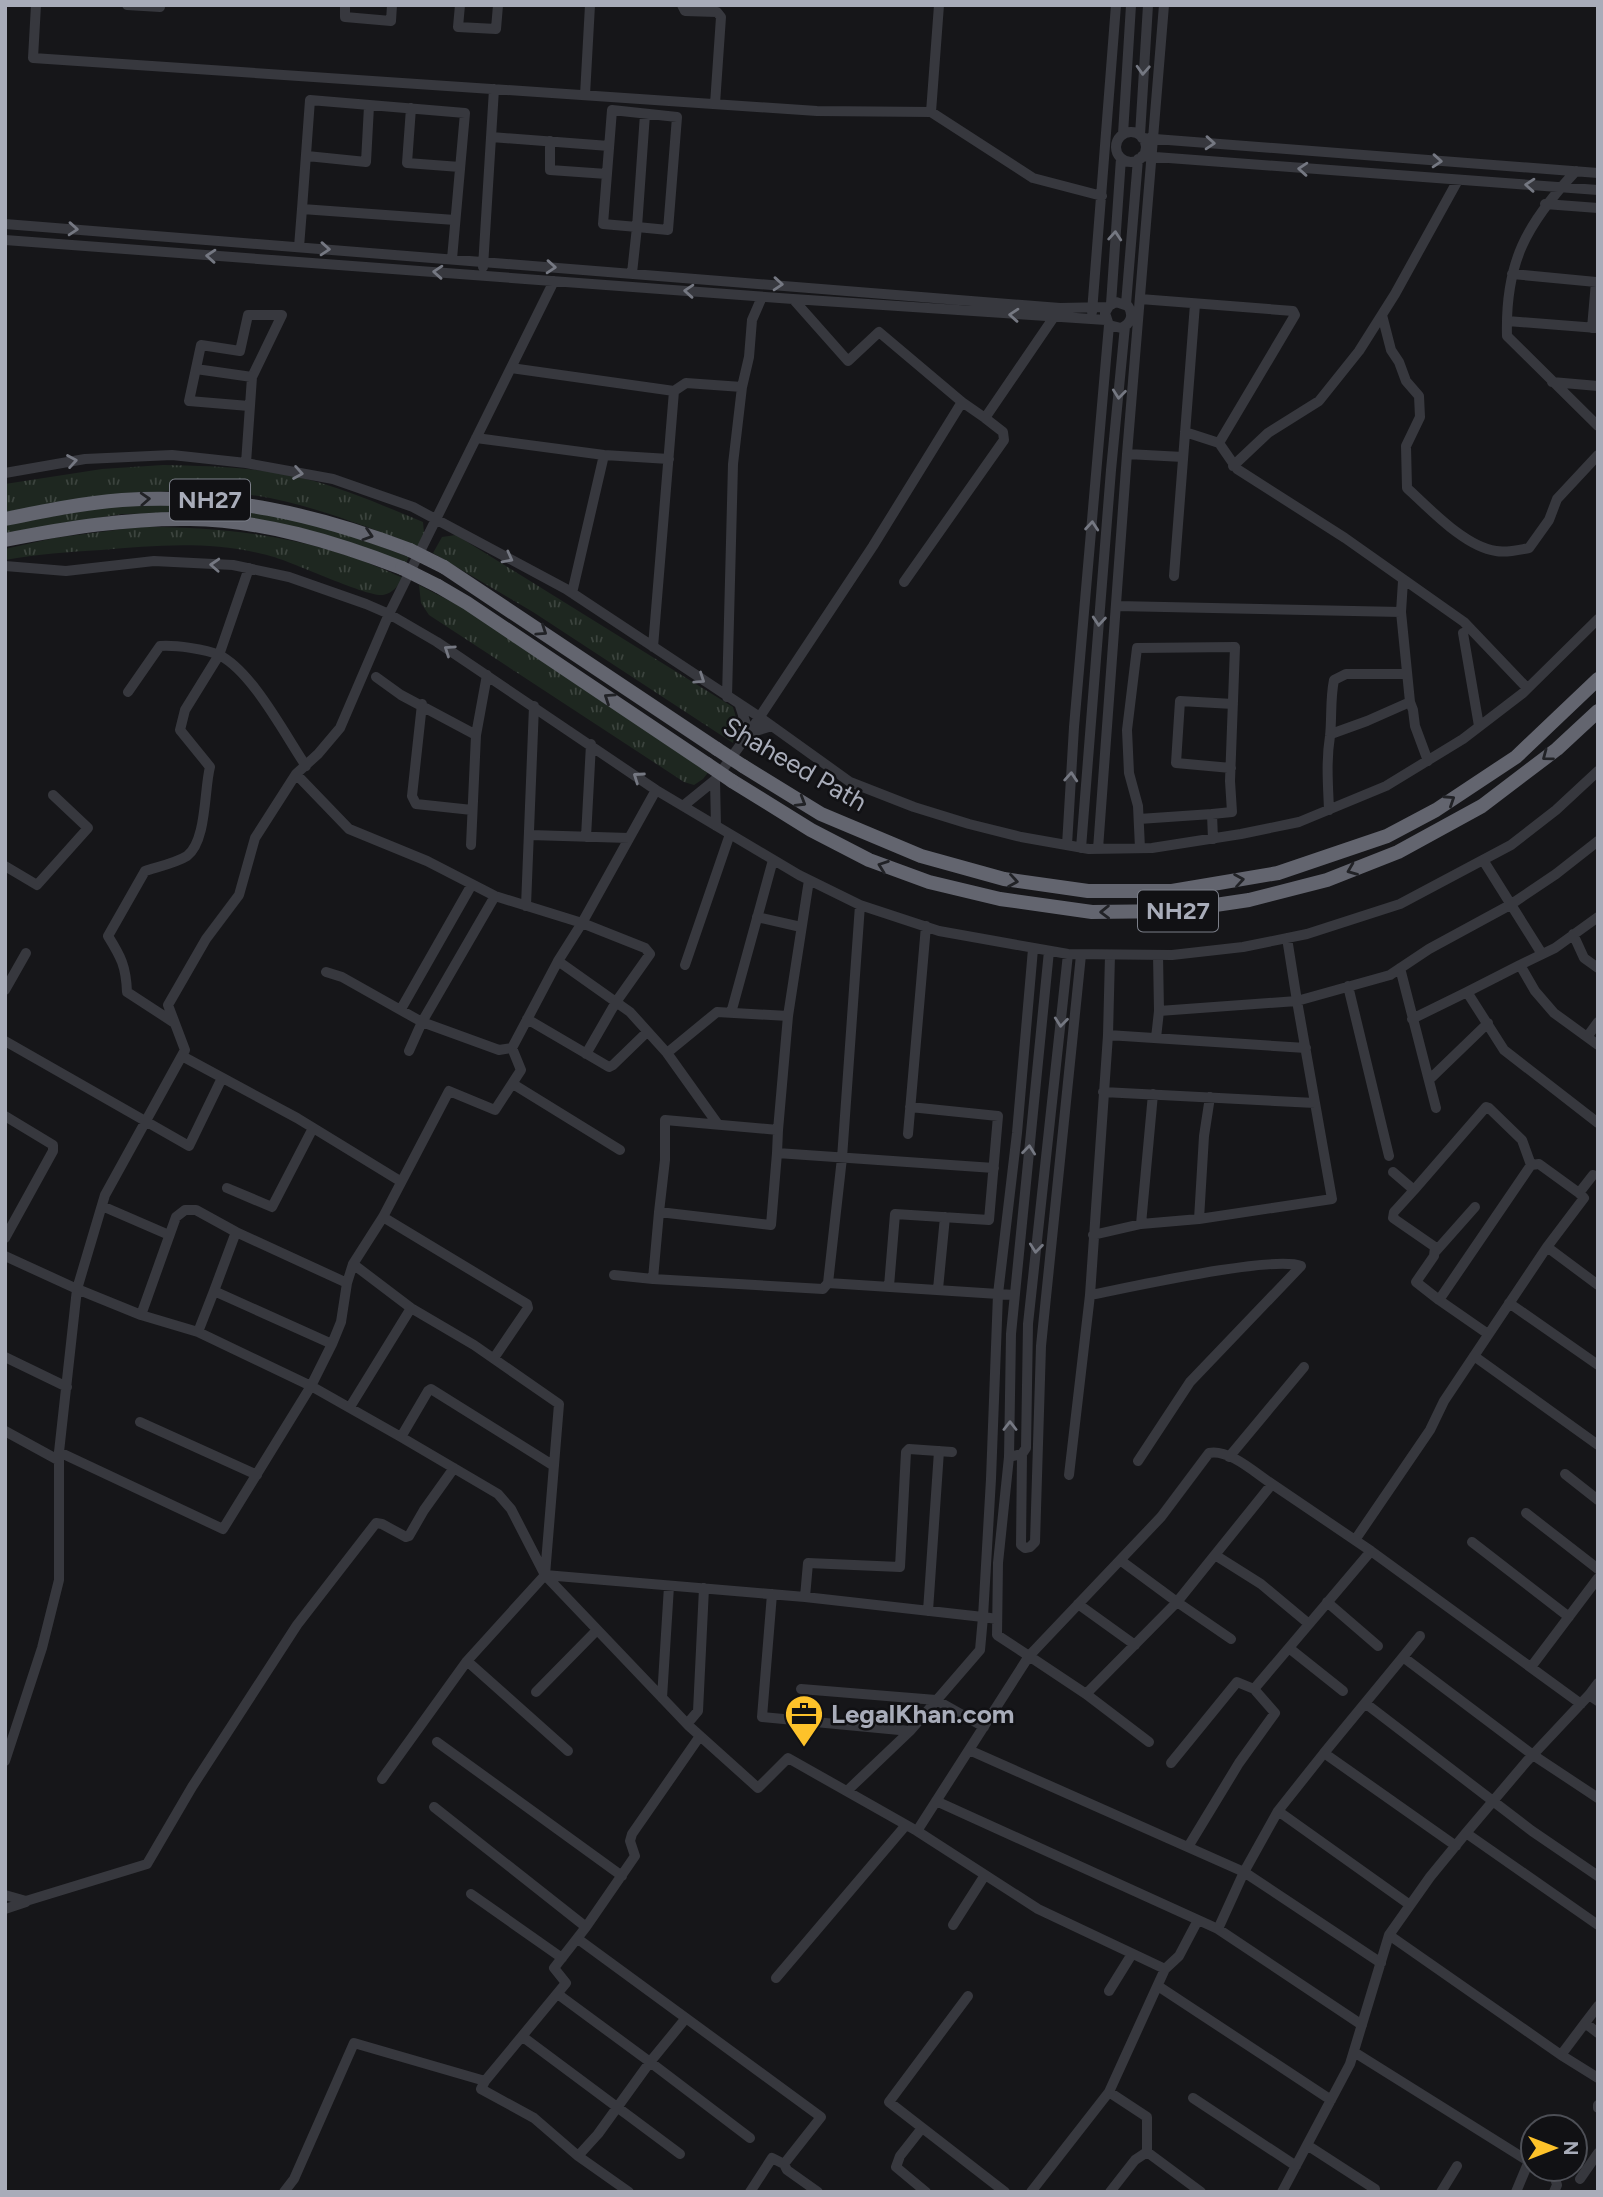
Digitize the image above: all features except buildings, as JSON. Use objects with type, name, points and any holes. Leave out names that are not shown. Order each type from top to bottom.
[{"type":"highway","name":"Shaheed Path","points":[[5,519],[96,502],[192,498],[309,516],[410,550],[444,567],[717,749],[821,814],[920,856],[1004,879],[1088,891],[1172,891],[1278,873],[1387,836],[1436,810],[1516,757],[1598,679]]},
{"type":"highway","name":"Shaheed Path","points":[[5,540],[98,524],[192,519],[282,531],[402,568],[467,603],[732,781],[811,830],[869,860],[929,883],[1000,899],[1093,912],[1175,911],[1249,900],[1327,880],[1398,852],[1482,806],[1557,750],[1598,710]]},
{"type":"street","points":[[36,5],[33,58],[817,111],[931,112],[1034,178],[1102,196]]},
{"type":"street","points":[[127,5],[160,5]]},
{"type":"street","points":[[345,5],[345,17],[391,21],[393,5]]},
{"type":"street","points":[[460,5],[458,27],[496,29],[498,5]]},
{"type":"street","points":[[585,95],[590,5]]},
{"type":"street","points":[[681,5],[685,11],[717,12],[721,17],[715,104]]},
{"type":"street","points":[[931,112],[939,5]]},
{"type":"street","points":[[1092,319],[1116,5]]},
{"type":"street","points":[[1067,845],[1074,727],[1108,322],[1105,313],[1110,306],[1121,158],[1116,145],[1123,134],[1131,5]]},
{"type":"street","points":[[1081,848],[1111,470],[1125,326],[1131,314],[1126,304],[1145,148],[1148,5]]},
{"type":"street","points":[[1145,137],[1164,5]]},
{"type":"street","points":[[482,275],[494,89]]},
{"type":"street","points":[[299,247],[310,100],[465,113],[452,259]]},
{"type":"street","points":[[307,156],[366,162],[369,106]]},
{"type":"street","points":[[411,108],[407,163],[460,167]]},
{"type":"street","points":[[612,110],[645,114],[677,117],[668,230],[603,224],[612,110]]},
{"type":"street","points":[[632,273],[645,114]]},
{"type":"street","points":[[1123,134],[1130,132],[1145,137],[1598,173]]},
{"type":"street","points":[[491,137],[609,146]]},
{"type":"street","points":[[550,141],[550,170],[607,174]]},
{"type":"street","points":[[1121,158],[1130,162],[1144,158],[1598,190]]},
{"type":"street","points":[[1098,849],[1140,299],[1144,158]]},
{"type":"street","points":[[1490,183],[1491,165]]},
{"type":"street","points":[[1576,171],[1545,204],[1518,253],[1506,305],[1507,337],[1598,426]]},
{"type":"street","points":[[1233,466],[1268,433],[1319,401],[1359,351],[1458,180]]},
{"type":"street","points":[[1545,204],[1598,208]]},
{"type":"street","points":[[302,209],[455,220]]},
{"type":"street","points":[[5,224],[1059,308],[1093,308],[1121,302],[1126,304]]},
{"type":"street","points":[[5,240],[1092,319],[1108,322],[1116,328],[1125,326]]},
{"type":"street","points":[[1507,321],[1595,328],[1596,282],[1512,274]]},
{"type":"street","points":[[5,1761],[42,1648],[59,1580],[58,1456],[76,1289],[105,1195],[185,1050],[167,1005],[206,939],[239,895],[255,838],[296,774],[340,728],[389,614],[554,281]]},
{"type":"street","points":[[727,697],[733,464],[752,320],[762,297]]},
{"type":"street","points":[[793,299],[848,361],[879,332],[962,402],[1003,432],[1004,440],[904,582]]},
{"type":"street","points":[[1140,299],[1293,311],[1295,316],[1219,443]]},
{"type":"street","points":[[1174,576],[1195,304]]},
{"type":"street","points":[[985,418],[1059,308]]},
{"type":"street","points":[[246,463],[252,377],[282,315],[248,315],[240,351],[201,345],[189,401],[249,406]]},
{"type":"street","points":[[1382,315],[1391,350],[1406,381],[1419,396],[1420,417],[1406,446],[1407,488],[1443,522],[1494,551],[1529,548],[1549,520],[1557,499],[1598,455]]},
{"type":"street","points":[[510,368],[674,391],[686,383],[742,387]]},
{"type":"street","points":[[196,369],[252,377]]},
{"type":"street","points":[[1552,382],[1598,386]]},
{"type":"street","points":[[653,647],[674,391]]},
{"type":"street","points":[[683,806],[715,780],[746,737],[873,546],[962,402]]},
{"type":"street","points":[[1185,432],[1219,443],[1233,466],[1282,500],[1345,538],[1465,622],[1527,688]]},
{"type":"street","points":[[476,438],[604,455],[669,459]]},
{"type":"street","points":[[1127,454],[1184,457]]},
{"type":"street","points":[[5,473],[85,459],[172,455],[246,463],[333,479],[413,507],[572,593],[727,697],[742,710],[758,716],[850,782],[914,807],[969,824],[1081,848],[1140,848],[1213,839],[1299,822],[1386,786],[1463,739],[1527,688],[1598,619]]},
{"type":"street","points":[[572,593],[604,455]]},
{"type":"street","points":[[5,566],[66,571],[154,561],[249,568],[289,577],[389,614],[534,706],[656,790],[773,860],[860,905],[926,926],[1068,954],[1158,955],[1243,947],[1307,934],[1399,904],[1511,845],[1556,810],[1598,771]]},
{"type":"street","points":[[173,1022],[127,992],[126,973],[118,949],[108,936],[145,871],[187,856],[194,845],[205,813],[206,780],[210,767],[180,730],[182,717],[219,655],[249,568]]},
{"type":"street","points":[[1403,580],[1401,612],[1410,702],[1415,726],[1428,761]]},
{"type":"street","points":[[1117,606],[1401,612]]},
{"type":"street","points":[[1463,633],[1479,726]]},
{"type":"street","points":[[128,692],[160,646],[173,645],[219,655],[253,685],[306,766]]},
{"type":"street","points":[[1139,819],[1232,812],[1235,647],[1137,648],[1127,730],[1129,773],[1138,806],[1140,848]]},
{"type":"street","points":[[1329,810],[1327,747],[1331,734],[1331,692],[1334,680],[1346,674],[1407,674]]},
{"type":"street","points":[[471,845],[476,734],[487,676]]},
{"type":"street","points":[[376,677],[401,695],[476,734]]},
{"type":"street","points":[[1231,768],[1176,763],[1180,701],[1233,704]]},
{"type":"street","points":[[1331,734],[1410,702]]},
{"type":"street","points":[[422,704],[412,796],[416,804],[472,810]]},
{"type":"street","points":[[526,906],[534,706]]},
{"type":"street","points":[[742,710],[739,727],[746,737]]},
{"type":"street","points":[[746,737],[772,726]]},
{"type":"street","points":[[586,837],[591,744]]},
{"type":"street","points":[[296,774],[349,829],[427,861],[495,896],[582,923],[645,948],[650,954],[616,1002],[586,1054]]},
{"type":"street","points":[[715,780],[716,826]]},
{"type":"street","points":[[5,1430],[223,1530],[311,1386],[341,1322],[354,1264],[383,1217],[449,1091],[495,1110],[513,1084],[521,1070],[512,1048],[558,961],[656,790]]},
{"type":"street","points":[[5,866],[37,885],[88,828],[53,795]]},
{"type":"street","points":[[1212,814],[1213,839]]},
{"type":"street","points":[[530,835],[629,838]]},
{"type":"street","points":[[685,965],[730,835]]},
{"type":"street","points":[[1160,1011],[1297,1001],[1390,975],[1510,905],[1598,841]]},
{"type":"street","points":[[731,1013],[773,860]]},
{"type":"street","points":[[1483,860],[1542,954]]},
{"type":"street","points":[[659,1212],[771,1225],[788,1016],[809,880]]},
{"type":"street","points":[[401,1009],[471,886]]},
{"type":"street","points":[[409,1051],[422,1022],[495,896]]},
{"type":"street","points":[[614,1275],[823,1289],[828,1283],[842,1158],[860,905]]},
{"type":"street","points":[[757,917],[801,927]]},
{"type":"street","points":[[1412,1019],[1542,954],[1598,917]]},
{"type":"street","points":[[908,1135],[926,926]]},
{"type":"street","points":[[1573,934],[1584,958],[1598,968]]},
{"type":"street","points":[[1093,1235],[1141,1224],[1199,1219],[1332,1199],[1287,938]]},
{"type":"street","points":[[847,1791],[909,1731],[981,1650],[998,1294],[1017,1133],[1033,949]]},
{"type":"street","points":[[1049,951],[1014,1294],[1009,1457],[998,1563],[997,1635],[1086,1694],[1149,1742]]},
{"type":"street","points":[[5,990],[26,953]]},
{"type":"street","points":[[1068,954],[1028,1324],[1026,1448],[1022,1454],[1021,1545],[1025,1548],[1035,1542],[1041,1346],[1081,955]]},
{"type":"street","points":[[1069,1475],[1090,1295],[1108,1035],[1110,955]]},
{"type":"street","points":[[1156,1038],[1160,1011],[1158,955]]},
{"type":"street","points":[[558,961],[630,1012],[667,1053],[717,1123]]},
{"type":"street","points":[[1520,965],[1535,991],[1554,1013],[1598,1045]]},
{"type":"street","points":[[1400,968],[1436,1108]]},
{"type":"street","points":[[326,972],[342,977],[422,1022],[499,1050],[512,1048]]},
{"type":"street","points":[[1348,986],[1389,1156]]},
{"type":"street","points":[[1467,992],[1504,1050],[1598,1123]]},
{"type":"street","points":[[667,1053],[717,1012],[788,1016]]},
{"type":"street","points":[[527,1019],[609,1067],[647,1032]]},
{"type":"street","points":[[1587,1037],[1598,1022]]},
{"type":"street","points":[[1430,1079],[1488,1023]]},
{"type":"street","points":[[1108,1035],[1306,1048]]},
{"type":"street","points":[[5,1041],[188,1146],[222,1078]]},
{"type":"street","points":[[182,1056],[313,1128],[400,1181]]},
{"type":"street","points":[[513,1084],[620,1150]]},
{"type":"street","points":[[1103,1092],[1315,1103]]},
{"type":"street","points":[[1141,1224],[1153,1094]]},
{"type":"street","points":[[1199,1219],[1204,1136],[1210,1097]]},
{"type":"street","points":[[889,1286],[895,1214],[989,1220],[998,1116],[910,1107]]},
{"type":"street","points":[[1436,1251],[1436,1247],[1393,1218],[1394,1212],[1486,1107],[1522,1140],[1531,1165]]},
{"type":"street","points":[[5,1116],[53,1145],[53,1151],[5,1238]]},
{"type":"street","points":[[653,1279],[665,1160],[665,1120],[778,1130]]},
{"type":"street","points":[[228,1188],[272,1207],[313,1128]]},
{"type":"street","points":[[777,1153],[994,1168]]},
{"type":"street","points":[[1355,1540],[1430,1430],[1444,1401],[1509,1303],[1584,1198],[1539,1164],[1531,1165],[1439,1300]]},
{"type":"street","points":[[1393,1172],[1414,1190]]},
{"type":"street","points":[[1579,1193],[1596,1174]]},
{"type":"street","points":[[102,1206],[169,1235]]},
{"type":"street","points":[[1475,1206],[1436,1251],[1416,1282],[1488,1335]]},
{"type":"street","points":[[141,1315],[176,1217],[185,1210],[196,1210],[236,1232],[348,1283]]},
{"type":"street","points":[[383,1217],[527,1304],[528,1308],[494,1358]]},
{"type":"street","points":[[938,1289],[945,1217]]},
{"type":"street","points":[[198,1332],[236,1232]]},
{"type":"street","points":[[1547,1247],[1598,1284]]},
{"type":"street","points":[[5,1256],[141,1315],[198,1332],[311,1386],[498,1494],[511,1509],[545,1575],[687,1724],[758,1788],[788,1758],[917,1831],[1038,1909],[1166,1969]]},
{"type":"street","points":[[1090,1295],[1247,1267],[1292,1262],[1301,1265],[1190,1382],[1138,1461]]},
{"type":"street","points":[[354,1264],[411,1308],[494,1358],[559,1404],[545,1575],[467,1661],[382,1779]]},
{"type":"street","points":[[828,1283],[1014,1294]]},
{"type":"street","points":[[214,1291],[332,1344]]},
{"type":"street","points":[[1509,1303],[1598,1365]]},
{"type":"street","points":[[350,1407],[411,1308]]},
{"type":"street","points":[[1474,1356],[1598,1445]]},
{"type":"street","points":[[5,1357],[67,1387]]},
{"type":"street","points":[[1229,1457],[1304,1367]]},
{"type":"street","points":[[401,1437],[431,1389],[554,1466]]},
{"type":"street","points":[[140,1422],[257,1475]]},
{"type":"street","points":[[805,1597],[808,1563],[900,1567],[906,1452],[909,1449],[952,1452]]},
{"type":"street","points":[[928,1611],[939,1451]]},
{"type":"street","points":[[917,1831],[1029,1656],[1161,1517],[1209,1453],[1214,1452],[1229,1457],[1355,1540],[1581,1704]]},
{"type":"street","points":[[1009,1457],[1022,1454]]},
{"type":"street","points":[[5,1909],[147,1864],[192,1787],[297,1625],[320,1595],[376,1523],[409,1536],[454,1468]]},
{"type":"street","points":[[1565,1474],[1598,1500]]},
{"type":"street","points":[[1086,1694],[1177,1602],[1272,1484]]},
{"type":"street","points":[[1526,1513],[1598,1569]]},
{"type":"street","points":[[1472,1542],[1569,1617]]},
{"type":"street","points":[[1254,1689],[1371,1551]]},
{"type":"street","points":[[1215,1555],[1261,1584],[1309,1624]]},
{"type":"street","points":[[1120,1560],[1231,1639]]},
{"type":"street","points":[[545,1575],[805,1597],[997,1619]]},
{"type":"street","points":[[1531,1667],[1598,1578]]},
{"type":"street","points":[[662,1698],[669,1586]]},
{"type":"street","points":[[687,1724],[698,1711],[704,1588]]},
{"type":"street","points":[[772,1594],[762,1717],[909,1731]]},
{"type":"street","points":[[1327,1602],[1378,1646]]},
{"type":"street","points":[[1078,1604],[1135,1645]]},
{"type":"street","points":[[536,1692],[597,1630]]},
{"type":"street","points":[[1218,1929],[1244,1872],[1278,1811],[1420,1636]]},
{"type":"street","points":[[1289,1648],[1343,1691]]},
{"type":"street","points":[[1404,1657],[1533,1755],[1598,1798]]},
{"type":"street","points":[[467,1661],[568,1751]]},
{"type":"street","points":[[1171,1763],[1237,1682],[1254,1689],[1275,1713],[1239,1763],[1188,1847]]},
{"type":"street","points":[[1282,2192],[1350,2064],[1389,1935],[1466,1833],[1533,1755],[1581,1704],[1593,1698],[1598,1683]]},
{"type":"street","points":[[801,1689],[936,1700],[984,1727]]},
{"type":"street","points":[[1366,1703],[1532,1831],[1598,1876]]},
{"type":"street","points":[[629,2192],[578,2156],[534,2118],[481,2089],[559,1995],[566,1983],[554,1968],[578,1939],[635,1856],[630,1841],[632,1834],[700,1736]]},
{"type":"street","points":[[437,1742],[622,1876]]},
{"type":"street","points":[[969,1750],[1244,1872],[1381,1963]]},
{"type":"street","points":[[1324,1753],[1456,1846]]},
{"type":"street","points":[[936,1801],[1218,1929],[1362,2025]]},
{"type":"street","points":[[434,1807],[586,1927]]},
{"type":"street","points":[[1278,1811],[1410,1905]]},
{"type":"street","points":[[776,1978],[906,1825]]},
{"type":"street","points":[[1466,1833],[1598,1925]]},
{"type":"street","points":[[953,1925],[985,1875]]},
{"type":"street","points":[[471,1894],[562,1958]]},
{"type":"street","points":[[5,1895],[26,1901]]},
{"type":"street","points":[[1031,2192],[1109,2092],[1166,1969],[1179,1956],[1198,1920]]},
{"type":"street","points":[[1389,1935],[1560,2055],[1598,2078]]},
{"type":"street","points":[[578,1939],[821,2117],[783,2164]]},
{"type":"street","points":[[1109,1991],[1132,1954]]},
{"type":"street","points":[[1158,1986],[1331,2100]]},
{"type":"street","points":[[559,1995],[750,2138]]},
{"type":"street","points":[[968,1996],[889,2102],[1006,2192]]},
{"type":"street","points":[[1560,2055],[1598,2006]]},
{"type":"street","points":[[578,2156],[598,2134],[686,2018]]},
{"type":"street","points":[[1585,2023],[1598,2033]]},
{"type":"street","points":[[523,2038],[680,2154]]},
{"type":"street","points":[[284,2192],[294,2179],[354,2043],[485,2081]]},
{"type":"street","points":[[1354,2052],[1519,2155]]},
{"type":"street","points":[[1109,2092],[1147,2117],[1147,2152]]},
{"type":"street","points":[[1193,2098],[1296,2166]]},
{"type":"street","points":[[922,2128],[900,2156],[896,2167],[926,2192]]},
{"type":"street","points":[[1307,2145],[1375,2189]]},
{"type":"street","points":[[1110,2192],[1135,2160],[1147,2152]]},
{"type":"street","points":[[1147,2152],[1201,2192]]},
{"type":"street","points":[[750,2192],[772,2158],[818,2192]]},
{"type":"street","points":[[1441,2192],[1457,2166]]},
{"type":"green space","points":[[163,465],[268,471],[333,487],[423,522],[421,547],[306,507],[235,493],[148,493],[5,512],[5,484],[102,469]]},
{"type":"green space","points":[[121,504],[227,507],[321,525],[409,557],[406,563],[297,527],[185,513],[122,514],[5,533],[5,525]]},
{"type":"green space","points":[[139,527],[207,529],[274,537],[340,553],[403,578],[390,593],[374,594],[267,555],[184,545],[5,560],[5,549],[54,538]]},
{"type":"green space","points":[[456,535],[733,707],[737,721],[733,743],[533,612],[433,553],[442,537]]},
{"type":"green space","points":[[419,585],[475,614],[710,770],[694,785],[684,782],[429,615],[421,603]]},
{"type":"place","name":"LegalKhan.com","points":[[804,1748]]}]
